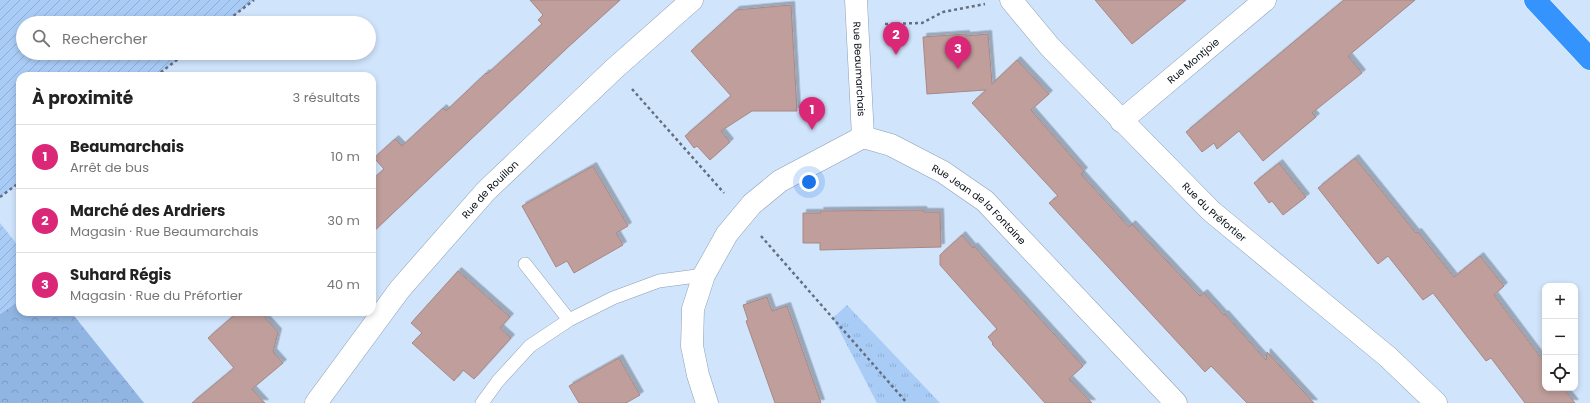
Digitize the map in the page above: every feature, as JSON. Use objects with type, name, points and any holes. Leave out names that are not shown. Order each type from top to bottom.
[{"type":"highway","points":[[1535,0],[1590,60]]},
{"type":"street","name":"Rue de Rouillon","points":[[316,403],[400,289],[486,191],[614,69],[692,0]]},
{"type":"street","name":"Rue Beaumarchais","points":[[856,0],[863,138]]},
{"type":"street","name":"Rue du Préfortier","points":[[1011,0],[1050,48],[1211,211],[1388,357],[1436,403]]},
{"type":"street","name":"Rue Montjoie","points":[[1121,121],[1265,0]]},
{"type":"street","points":[[707,403],[698,375],[692,346],[693,309],[704,275],[727,234],[752,204],[780,181],[863,138]]},
{"type":"street","name":"Rue Jean de la Fontaine","points":[[863,138],[891,145],[942,172],[985,201],[1176,403]]},
{"type":"lane","points":[[525,264],[569,320]]},
{"type":"lane","points":[[482,403],[498,381],[530,346],[569,320],[613,298],[659,281],[704,275]]},
{"type":"path","points":[[233,16],[254,0]]},
{"type":"path","points":[[857,25],[922,23],[943,12],[988,4]]},
{"type":"path","points":[[161,72],[177,60]]},
{"type":"path","points":[[0,197],[16,185]]},
{"type":"green space","points":[[0,0],[254,0],[233,16],[16,16],[16,60],[177,60],[161,72],[16,72],[16,185],[0,197]]},
{"type":"green space","points":[[0,223],[16,243],[16,303],[0,314]]},
{"type":"green space","points":[[16,303],[16,316],[74,316],[144,403],[0,403],[0,314]]},
{"type":"green space","points":[[847,305],[940,403],[877,403],[833,318]]},
{"type":"building","points":[[530,0],[620,0],[566,49],[376,229],[376,176],[384,169],[376,160],[376,156],[395,139],[402,146],[443,108],[446,111],[486,73],[487,74],[542,24],[538,20],[543,15]]},
{"type":"building","points":[[1095,0],[1186,0],[1132,44]]},
{"type":"building","points":[[1344,0],[1415,0],[1348,56],[1362,73],[1312,113],[1316,117],[1263,161],[1239,131],[1217,149],[1214,143],[1202,152],[1186,132]]},
{"type":"building","points":[[791,5],[797,111],[752,111],[721,131],[730,142],[710,160],[697,146],[694,148],[685,136],[731,96],[691,51],[736,10]]},
{"type":"building","points":[[966,34],[966,36],[988,34],[992,84],[1017,60],[1049,94],[1031,110],[1084,171],[1081,174],[1129,227],[1132,224],[1200,296],[1204,293],[1266,360],[1267,352],[1314,403],[1247,403],[1211,366],[1205,372],[1049,203],[1058,196],[972,103],[986,90],[927,94],[923,37]]},
{"type":"building","points":[[1355,158],[1454,277],[1480,256],[1504,286],[1494,295],[1542,359],[1542,391],[1565,391],[1575,403],[1525,403],[1491,358],[1486,361],[1433,293],[1423,300],[1388,256],[1378,264],[1318,188]]},
{"type":"building","points":[[1279,163],[1306,197],[1283,215],[1272,201],[1269,203],[1254,183]]},
{"type":"building","points":[[593,166],[628,226],[616,233],[623,245],[574,273],[567,261],[556,267],[522,206]]},
{"type":"building","points":[[923,210],[924,212],[940,212],[941,247],[820,250],[820,243],[803,243],[803,213],[821,213],[820,211]]},
{"type":"building","points":[[962,235],[973,248],[974,246],[1083,366],[1069,379],[1092,403],[1045,403],[992,344],[993,343],[988,337],[997,329],[940,265],[940,255]]},
{"type":"building","points":[[458,271],[510,317],[500,328],[511,338],[474,379],[463,370],[454,381],[412,343],[422,333],[411,323]]},
{"type":"building","points":[[767,297],[772,311],[787,306],[821,403],[775,403],[746,321],[748,320],[743,305]]},
{"type":"building","points":[[233,316],[264,316],[278,332],[273,352],[283,363],[252,389],[265,403],[192,403],[234,368],[208,338]]},
{"type":"building","points":[[619,358],[640,395],[626,403],[579,403],[569,386]]},
{"type":"place","name":"Marché des Ardriers","points":[[896,55]]},
{"type":"place","name":"Suhard Régis","points":[[958,69]]},
{"type":"place","name":"Beaumarchais","points":[[812,130]]}]
